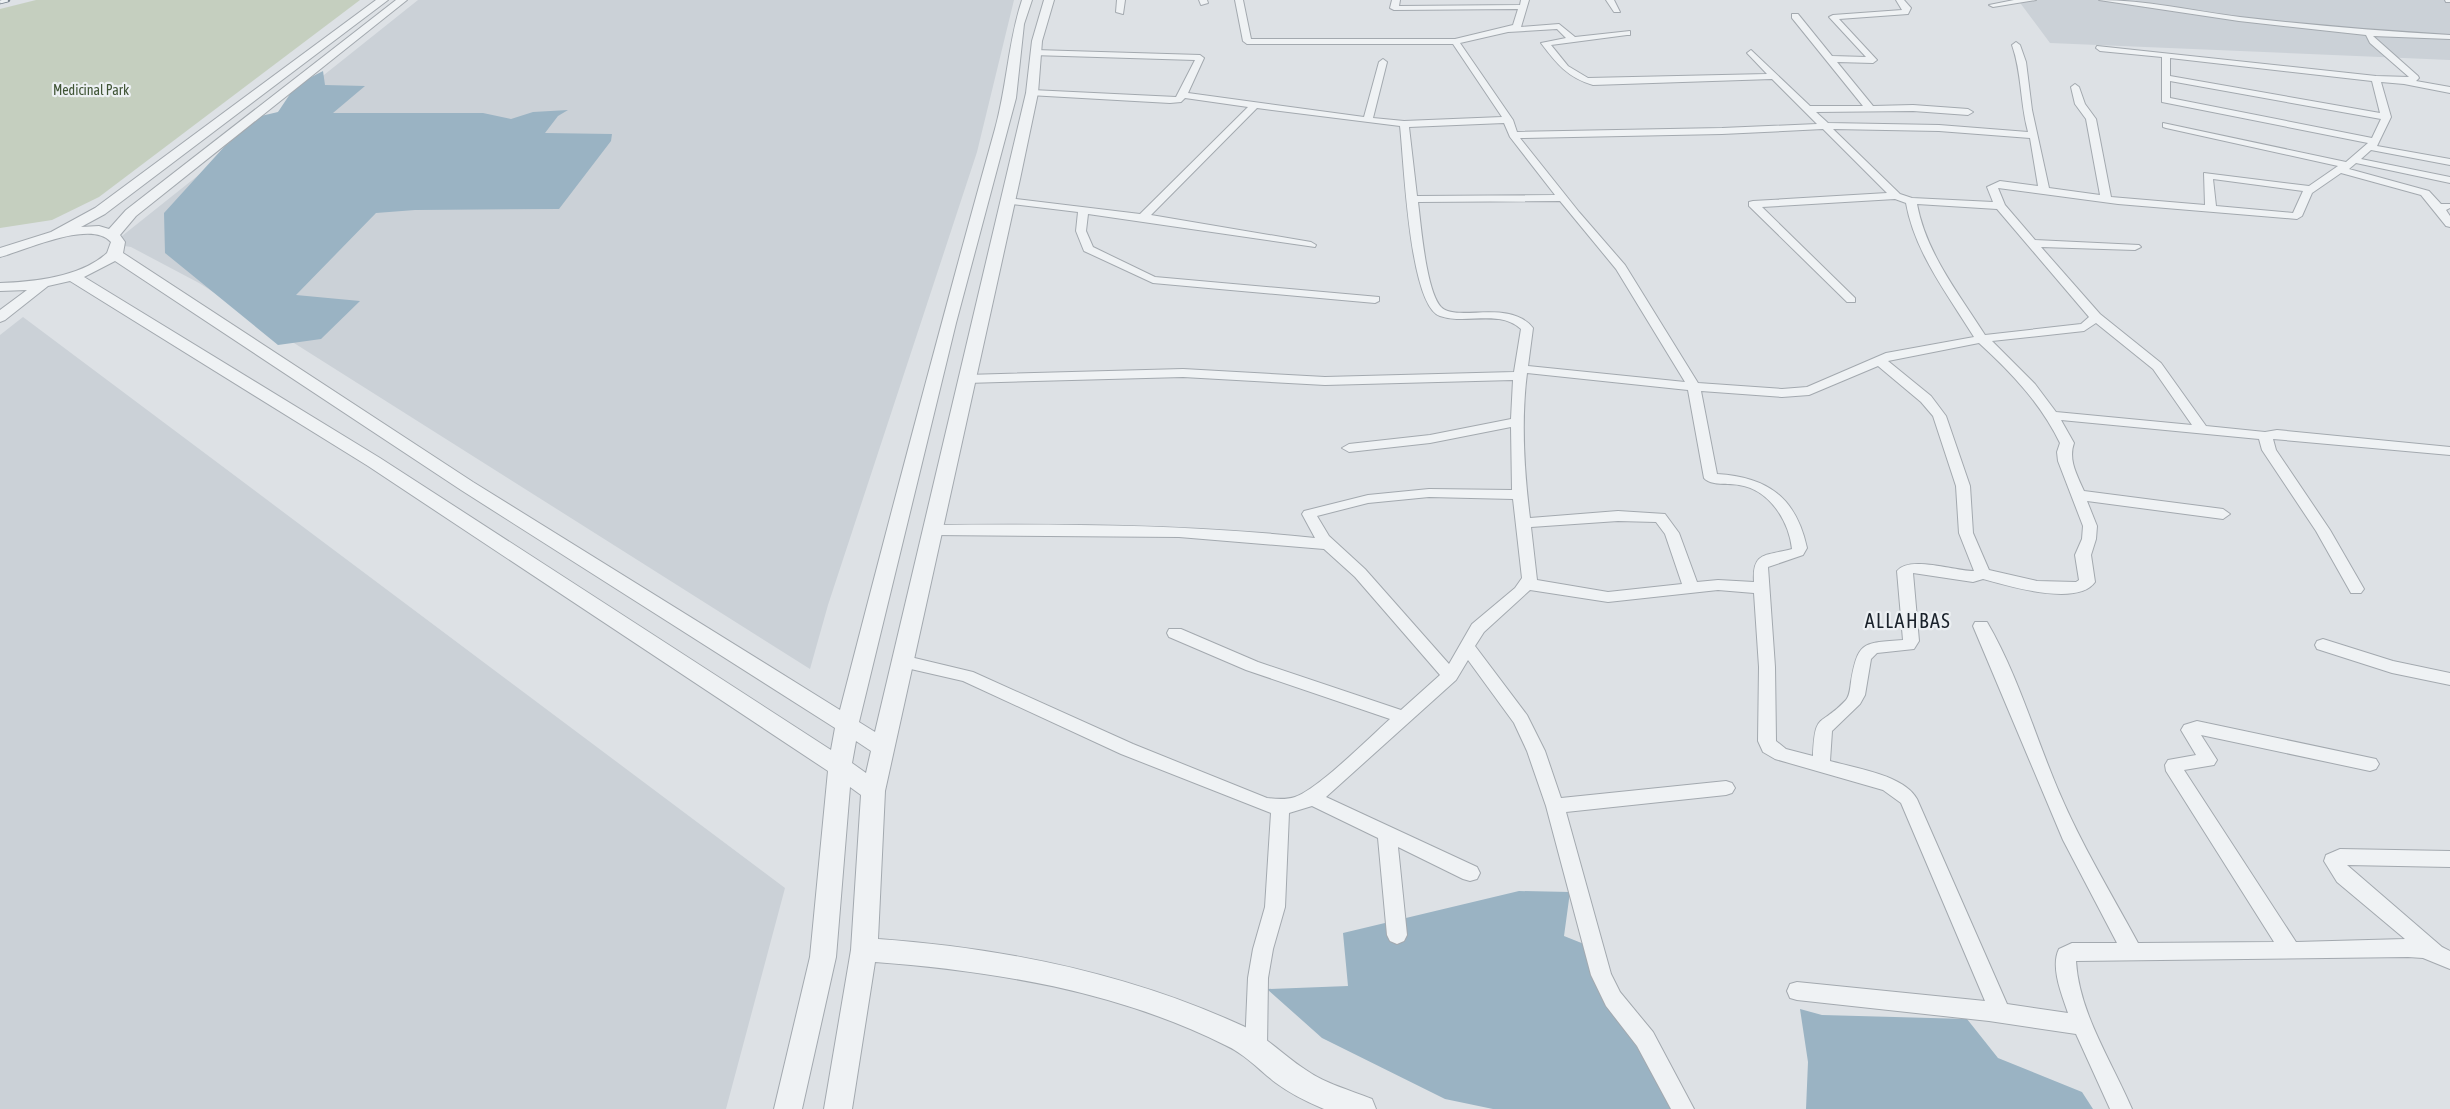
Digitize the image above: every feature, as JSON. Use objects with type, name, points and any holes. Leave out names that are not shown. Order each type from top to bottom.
[{"type":"street","points":[[57,234],[100,211],[383,0]]},
{"type":"street","points":[[1,288],[43,285],[98,266],[140,206],[402,0]]},
{"type":"street","points":[[838,1109],[864,950],[873,791],[1008,201],[1024,96],[1019,24],[1027,0]]},
{"type":"street","points":[[788,1109],[823,957],[840,767],[847,725],[945,334],[1024,96],[1049,0]]},
{"type":"street","points":[[1120,12],[1121,0]]},
{"type":"street","points":[[1239,0],[1247,41],[1455,42],[1509,30],[1559,26],[1572,39]]},
{"type":"street","points":[[1395,0],[1394,8],[1457,4],[1524,4],[1519,26],[1509,30]]},
{"type":"street","points":[[1610,0],[1617,10]]},
{"type":"street","points":[[1832,59],[1873,60],[1833,17],[1905,12],[1907,8],[1900,0]]},
{"type":"street","points":[[1993,5],[2032,0]]},
{"type":"street","points":[[2103,0],[2239,19],[2372,33],[2450,37]]},
{"type":"street","points":[[1795,16],[1870,108]]},
{"type":"street","points":[[1627,33],[1545,43],[1564,68],[1585,80],[1602,82],[1774,76]]},
{"type":"street","points":[[2372,33],[2369,36],[2373,41],[2415,78],[2404,81]]},
{"type":"street","points":[[1455,42],[1508,120],[1513,135],[1621,267],[1694,387],[1712,478],[1749,482],[1761,488],[1781,506],[1798,534],[1800,548],[1798,552],[1765,561],[1760,565],[1767,667],[1767,741],[1774,751],[1889,785],[1904,793],[2000,1012]]},
{"type":"street","points":[[2016,45],[2022,62],[2027,110],[2044,190]]},
{"type":"street","points":[[2100,48],[2404,81],[2450,90]]},
{"type":"street","points":[[1024,96],[1180,99],[1200,58],[1035,53]]},
{"type":"street","points":[[1750,53],[1896,196]]},
{"type":"street","points":[[2166,56],[2165,100],[2450,162]]},
{"type":"street","points":[[1368,120],[1383,62]]},
{"type":"street","points":[[2166,78],[2386,117]]},
{"type":"street","points":[[2201,428],[2157,366],[2096,317],[2000,206],[1993,185],[2106,199],[2297,216],[2310,189],[2347,165],[2372,144],[2386,117],[2376,79]]},
{"type":"street","points":[[2075,87],[2080,104],[2091,119],[2106,199]]},
{"type":"street","points":[[1183,95],[1404,124],[1508,120]]},
{"type":"street","points":[[1143,217],[1255,105]]},
{"type":"street","points":[[1808,109],[1913,108],[1968,112]]},
{"type":"street","points":[[902,661],[967,676],[1127,749],[1265,805],[1280,808],[1292,807],[1312,798],[1450,676],[1483,623],[1527,584],[1530,571],[1517,473],[1521,372],[1527,328],[1521,321],[1509,318],[1446,315],[1434,307],[1428,299],[1404,124]]},
{"type":"street","points":[[2166,125],[2347,165],[2450,180]]},
{"type":"street","points":[[1513,135],[1722,131],[1824,126],[1939,128],[2034,135]]},
{"type":"street","points":[[2347,165],[2425,193],[2445,207],[2450,224]]},
{"type":"street","points":[[2211,209],[2208,175],[2310,189]]},
{"type":"street","points":[[1851,300],[1753,204],[1896,196],[1911,201],[2000,206]]},
{"type":"street","points":[[1414,199],[1563,198]]},
{"type":"street","points":[[1008,201],[1143,217],[1311,245]]},
{"type":"street","points":[[1821,766],[1823,729],[1852,704],[1857,695],[1863,657],[1873,648],[1908,645],[1911,641],[1905,571],[1911,568],[1973,577],[1983,574],[2026,584],[2068,588],[2084,586],[2087,578],[2083,555],[2090,533],[2079,495],[2065,461],[2064,452],[2067,443],[2051,415],[2011,364],[1982,339],[1934,262],[1912,217],[1911,201]]},
{"type":"street","points":[[1083,211],[1081,231],[1088,249],[1153,280],[1375,299]]},
{"type":"street","points":[[0,254],[29,241],[57,234],[96,231],[467,486],[882,747]]},
{"type":"street","points":[[0,238],[29,241]]},
{"type":"street","points":[[2032,243],[2135,247]]},
{"type":"street","points":[[73,276],[374,462],[840,767],[873,791]]},
{"type":"street","points":[[0,317],[43,285]]},
{"type":"street","points":[[966,379],[1183,373],[1325,381],[1521,372],[1782,393],[1809,391],[1890,356],[1982,339],[2084,327],[2096,317]]},
{"type":"street","points":[[1880,361],[1926,399],[1939,417],[1963,486],[1966,533],[1983,574]]},
{"type":"street","points":[[2051,415],[2450,451]]},
{"type":"street","points":[[1349,448],[1411,442],[1518,422]]},
{"type":"street","points":[[2265,436],[2269,450],[2323,530],[2355,588]]},
{"type":"street","points":[[1450,676],[1343,554],[1327,544],[1311,521],[1309,514],[1317,510],[1368,500],[1429,493],[1519,495]]},
{"type":"street","points":[[2079,495],[2223,514]]},
{"type":"street","points":[[1524,523],[1618,516],[1660,517],[1672,533],[1691,587]]},
{"type":"street","points":[[932,530],[1112,528],[1279,538],[1327,544]]},
{"type":"street","points":[[1527,584],[1608,597],[1691,587],[1728,585],[1762,588]]},
{"type":"street","points":[[1981,626],[2072,840],[2132,951]]},
{"type":"street","points":[[1175,633],[1252,666],[1403,717]]},
{"type":"street","points":[[2323,645],[2392,667],[2450,679]]},
{"type":"street","points":[[1467,647],[1521,720],[1536,751],[1555,806],[1601,975],[1613,999],[1645,1039],[1683,1109]]},
{"type":"street","points":[[2290,951],[2175,771],[2174,765],[2208,760],[2190,732],[2192,728],[2370,764]]},
{"type":"street","points":[[1555,806],[1726,788]]},
{"type":"street","points":[[1312,798],[1470,873]]},
{"type":"street","points":[[1256,1047],[1258,978],[1263,949],[1275,907],[1280,808]]},
{"type":"street","points":[[1387,833],[1397,935]]},
{"type":"street","points":[[2443,957],[2344,876],[2333,861],[2340,857],[2450,859]]},
{"type":"street","points":[[2121,1109],[2084,1025],[2070,984],[2066,965],[2067,955],[2086,950],[2290,951],[2408,948],[2424,949],[2443,957]]},
{"type":"street","points":[[864,950],[916,953],[1062,976],[1177,1011],[1256,1047],[1296,1081],[1335,1100],[1362,1109]]},
{"type":"street","points":[[1797,991],[2000,1012],[2084,1025]]},
{"type":"shaded area","points":[[418,0],[1014,0],[977,152],[828,605],[810,669],[199,283],[131,247],[112,244]]},
{"type":"shaded area","points":[[2018,0],[2450,0],[2450,60],[2050,43]]},
{"type":"shaded area","points":[[23,317],[785,888],[726,1109],[0,1109],[0,335]]},
{"type":"green space","name":"Medicinal Park","points":[[36,0],[360,0],[99,197],[52,220],[0,228],[0,9]]},
{"type":"water","points":[[323,71],[325,85],[365,86],[333,113],[483,113],[511,119],[533,112],[568,110],[558,116],[545,133],[612,134],[611,141],[559,209],[415,210],[376,213],[296,295],[360,301],[321,339],[278,345],[165,253],[164,213],[224,147],[261,116],[278,112],[296,85]]},
{"type":"water","points":[[1519,891],[1570,892],[1564,936],[1594,948],[1633,1040],[1672,1109],[1493,1109],[1445,1099],[1322,1038],[1267,989],[1348,986],[1343,933]]},
{"type":"water","points":[[1800,1009],[1822,1015],[1967,1019],[1998,1058],[2082,1092],[2093,1109],[1806,1109],[1808,1062]]},
{"type":"railway","points":[[0,2],[8,0]]},
{"type":"district","name":"ALLAHBAS","points":[[1908,620]]}]
